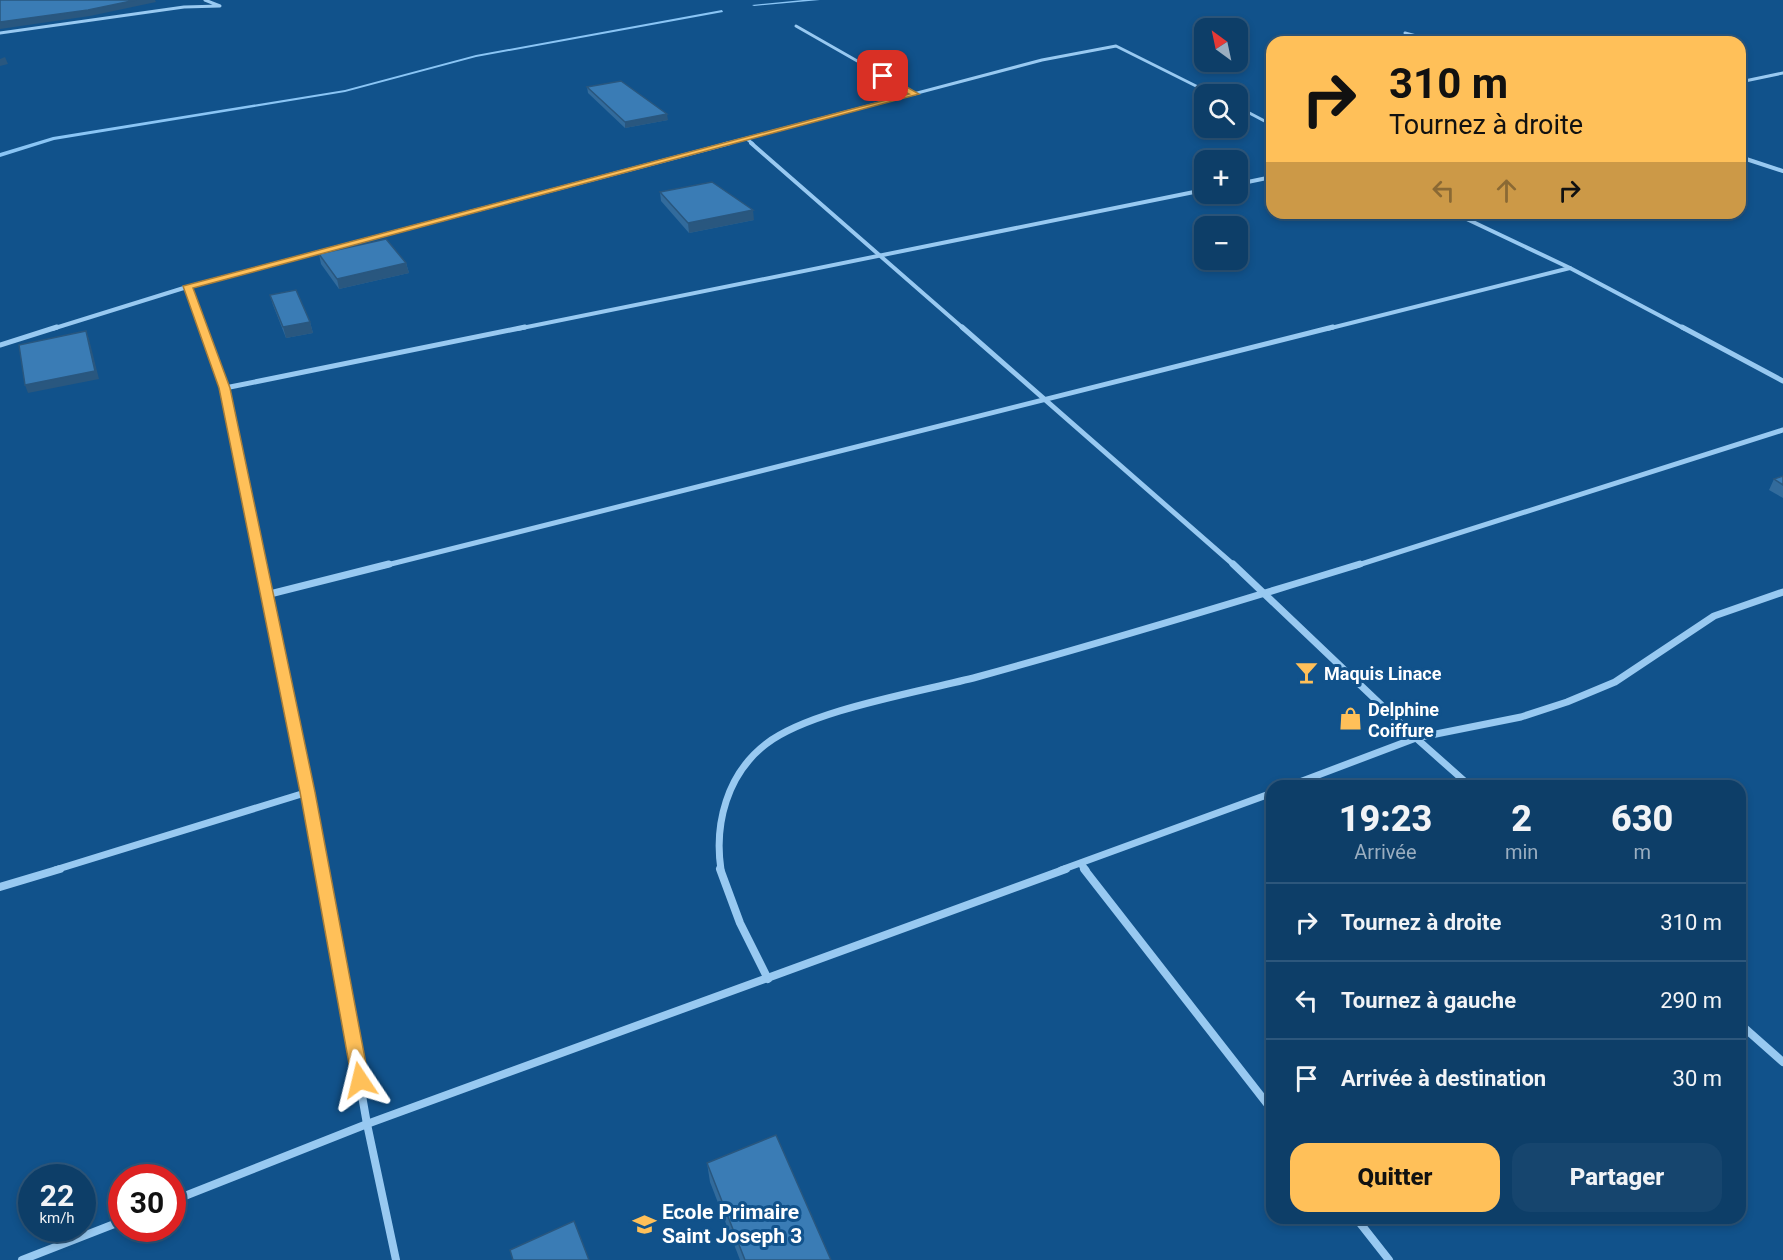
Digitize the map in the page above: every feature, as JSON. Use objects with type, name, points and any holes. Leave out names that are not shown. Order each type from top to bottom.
[{"type":"street","points":[[0,33],[184,7],[220,6],[205,0]]},
{"type":"street","points":[[796,26],[915,94]]},
{"type":"street","points":[[1406,33],[1417,36]]},
{"type":"street","points":[[0,345],[187,286],[1042,60],[1116,46],[1194,85]]},
{"type":"street","points":[[1746,81],[1783,73]]},
{"type":"street","points":[[1248,112],[1266,122]]},
{"type":"street","points":[[747,139],[1266,593],[1416,738],[1463,780]]},
{"type":"street","points":[[1746,159],[1783,171]]},
{"type":"street","points":[[1248,182],[1266,178]]},
{"type":"street","points":[[225,388],[1194,192]]},
{"type":"street","points":[[1467,219],[1570,268],[1783,381]]},
{"type":"street","points":[[266,595],[1570,268]]},
{"type":"street","points":[[187,286],[225,388],[308,792],[368,1124],[396,1260]]},
{"type":"street","points":[[768,979],[734,911],[719,868],[716,838],[723,809],[734,782],[752,756],[781,733],[828,716],[989,674],[1266,593],[1572,500],[1783,430]]},
{"type":"street","points":[[1306,780],[1416,738],[1521,717],[1567,702],[1615,682],[1714,616],[1783,592]]},
{"type":"street","points":[[0,887],[308,792]]},
{"type":"street","points":[[186,1196],[368,1124],[1266,795]]},
{"type":"street","points":[[1081,864],[1266,1102]]},
{"type":"street","points":[[1746,1029],[1783,1062]]},
{"type":"street","points":[[1361,1224],[1389,1260]]},
{"type":"street","points":[[22,1260],[108,1226]]},
{"type":"building","points":[[0,0],[136,0],[88,10],[0,22]]},
{"type":"building","points":[[621,81],[667,114],[625,122],[587,87]]},
{"type":"building","points":[[712,182],[753,210],[688,223],[660,192]]},
{"type":"building","points":[[386,239],[406,263],[337,279],[319,254]]},
{"type":"building","points":[[296,290],[310,322],[283,327],[270,295]]},
{"type":"building","points":[[86,331],[95,371],[25,385],[19,345]]},
{"type":"building","points":[[1783,476],[1783,485],[1774,479]]},
{"type":"building","points":[[776,1135],[831,1260],[745,1260],[707,1163]]},
{"type":"building","points":[[574,1221],[589,1260],[513,1260],[510,1250]]},
{"type":"waterway","points":[[754,5],[818,0]]},
{"type":"waterway","points":[[0,155],[53,139],[345,91],[476,56],[722,11]]},
{"type":"place","name":"Maquis Linace","points":[[1306,673]]},
{"type":"place","name":"Delphine Coiffure","points":[[1350,719]]},
{"type":"place","name":"Ecole Primaire Saint Joseph 3","points":[[644,1224]]},
{"type":"route","points":[[360,1080],[308,792],[225,388],[187,286],[915,94],[883,76]]}]
